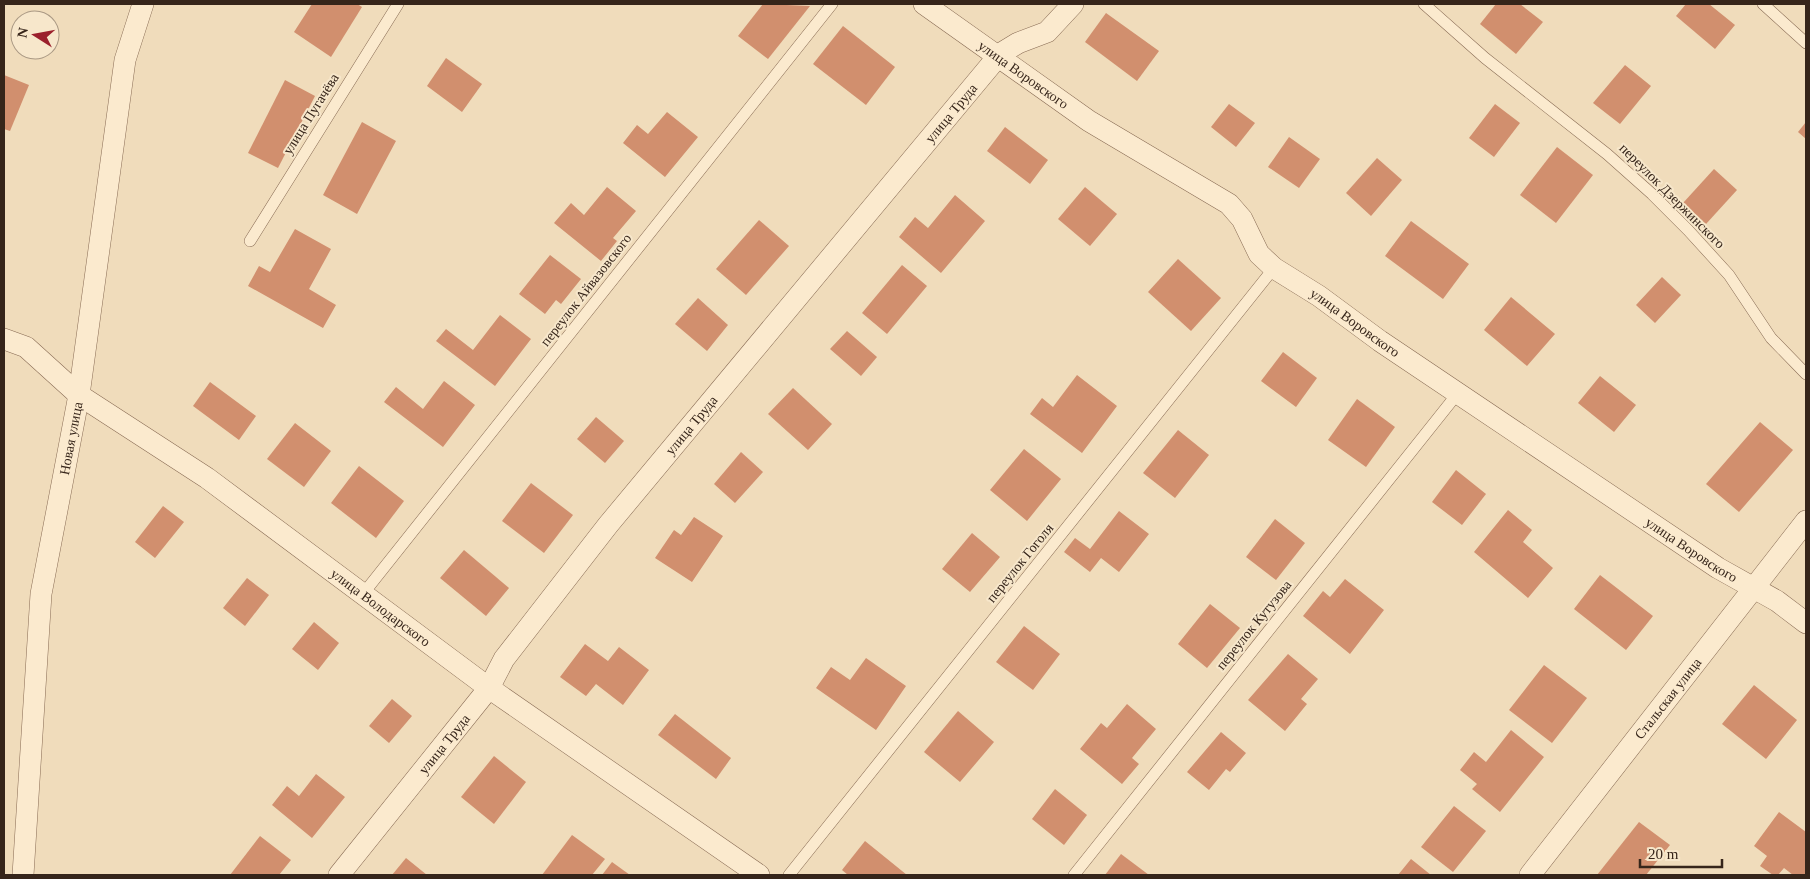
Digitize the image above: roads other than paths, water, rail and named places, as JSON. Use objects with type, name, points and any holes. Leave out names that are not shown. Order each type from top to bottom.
[{"type":"street","name":"Новая улица","points":[[23,875],[41,594],[79,396],[125,60],[143,4]]},
{"type":"street","name":"улица Воровского","points":[[924,4],[1089,121],[1229,204],[1242,219],[1259,254],[1274,268],[1319,296],[1380,341],[1718,568],[1756,588],[1806,623]]},
{"type":"street","name":"улица Труда","points":[[338,875],[489,688],[504,658],[608,525],[998,57],[1018,43],[1047,32],[1073,4]]},
{"type":"street","name":"улица Володарского","points":[[4,339],[26,348],[79,396],[207,478],[489,688],[760,875]]},
{"type":"street","name":"Стальская улица","points":[[1530,875],[1756,588],[1806,521]]},
{"type":"lane","name":"улица Пугачёва","points":[[250,241],[398,4]]},
{"type":"lane","name":"переулок Айвазовского","points":[[363,594],[832,4]]},
{"type":"lane","name":"переулок Дзержинского","points":[[1424,4],[1485,58],[1607,154],[1652,194],[1688,230],[1729,276],[1771,338],[1806,374]]},
{"type":"lane","points":[[1763,4],[1806,43]]},
{"type":"lane","name":"переулок Гоголя","points":[[789,875],[1274,268]]},
{"type":"lane","name":"переулок Кутузова","points":[[1074,875],[1458,392]]}]
